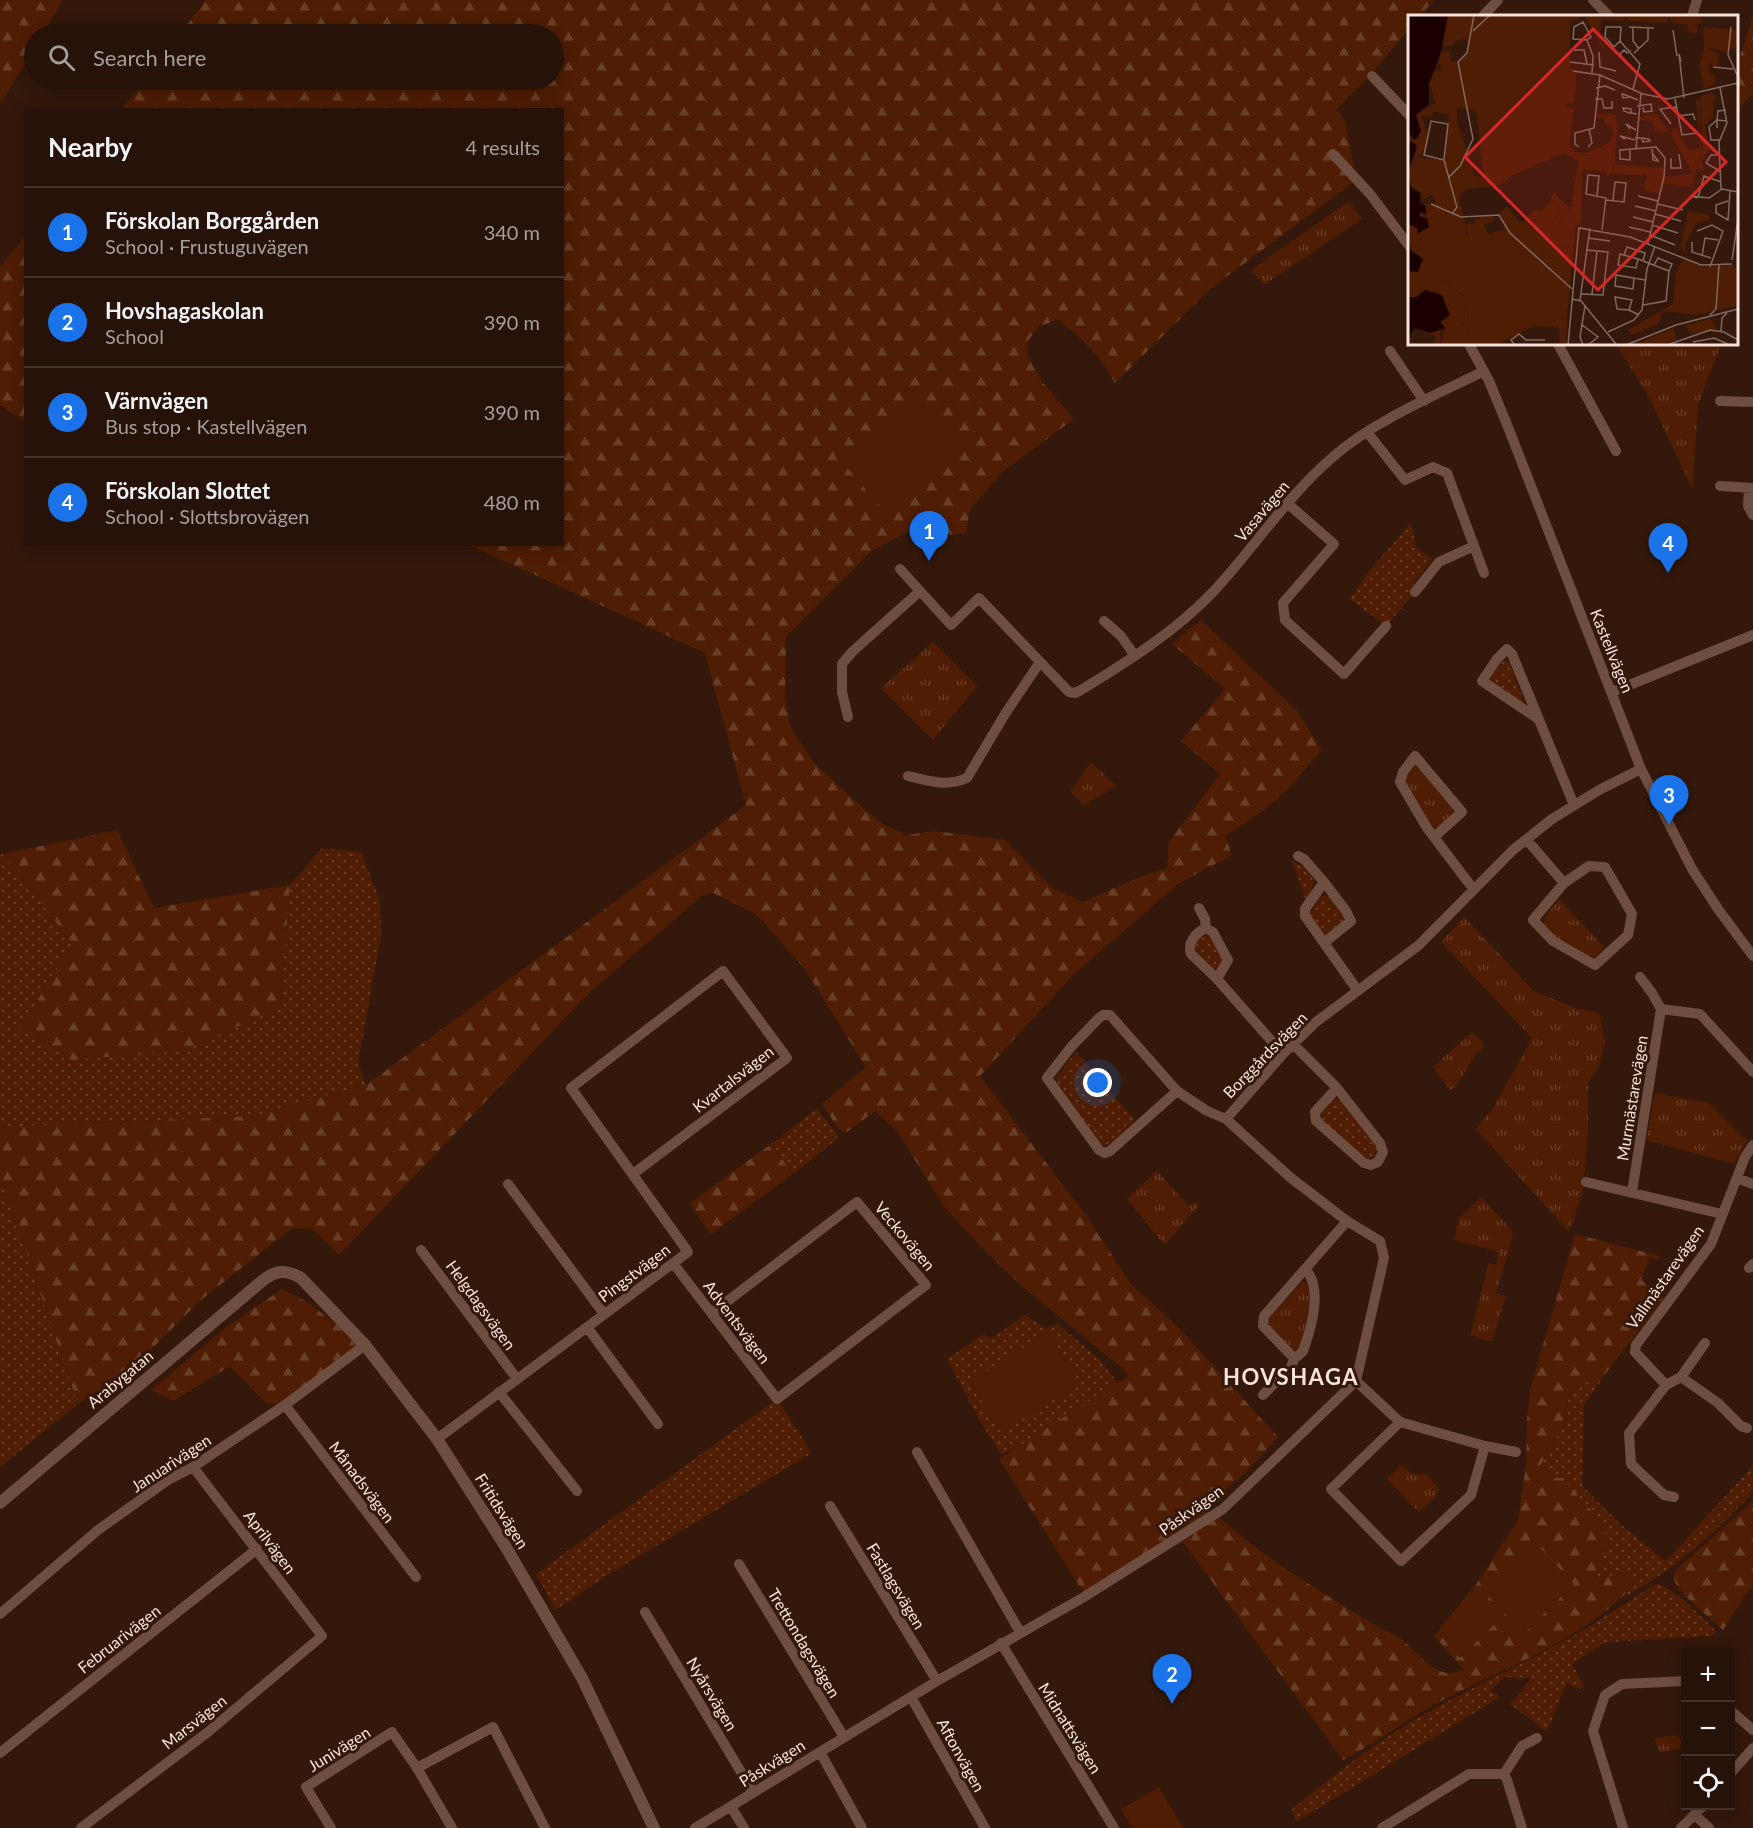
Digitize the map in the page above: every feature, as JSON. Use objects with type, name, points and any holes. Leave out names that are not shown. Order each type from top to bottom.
[{"type":"street","points":[[1485,15],[1498,0]]},
{"type":"street","points":[[1593,0],[1608,15]]},
{"type":"street","points":[[1692,15],[1697,0]]},
{"type":"street","points":[[1372,76],[1408,109]]},
{"type":"street","points":[[1333,154],[1370,194],[1408,244]]},
{"type":"street","name":"Kastellvägen","points":[[1470,345],[1484,371],[1641,769],[1692,869],[1753,956]]},
{"type":"street","points":[[1559,345],[1617,451]]},
{"type":"street","points":[[1390,351],[1424,401]]},
{"type":"street","name":"Vasavägen","points":[[920,591],[951,625],[979,598],[1069,692],[1073,693],[1135,656],[1199,606],[1310,477],[1336,454],[1367,432],[1484,371]]},
{"type":"street","points":[[1720,401],[1753,402]]},
{"type":"street","points":[[1367,432],[1405,480],[1434,467],[1447,473],[1484,573]]},
{"type":"street","points":[[1720,486],[1751,488],[1748,506],[1753,516]]},
{"type":"street","points":[[1287,503],[1334,544],[1283,603],[1285,620],[1344,674],[1386,626]]},
{"type":"street","points":[[1415,592],[1439,562],[1474,546]]},
{"type":"street","points":[[848,717],[842,692],[842,664],[852,652],[920,591],[900,569]]},
{"type":"street","points":[[1104,621],[1121,636],[1135,656]]},
{"type":"street","points":[[1612,692],[1753,635]]},
{"type":"street","points":[[1537,718],[1482,681],[1497,659],[1507,650],[1512,654],[1574,805]]},
{"type":"street","points":[[908,776],[932,782],[956,783],[967,778],[1005,714],[1040,662]]},
{"type":"street","points":[[1434,837],[1462,812],[1415,756],[1402,772],[1400,783],[1434,837],[1474,890]]},
{"type":"street","name":"Borggårdsvägen","points":[[1356,1381],[1384,1258],[1380,1242],[1347,1221],[1271,1162],[1226,1119],[1283,1054],[1316,1022],[1419,945],[1527,840],[1552,819],[1574,805],[1641,769]]},
{"type":"street","points":[[1527,840],[1564,883]]},
{"type":"street","points":[[1298,856],[1304,859],[1324,882],[1351,921],[1324,942]]},
{"type":"street","points":[[1589,866],[1605,867],[1632,914],[1628,935],[1595,965],[1553,941],[1533,920],[1564,883],[1589,866]]},
{"type":"street","points":[[1324,882],[1305,909],[1305,916],[1358,992]]},
{"type":"street","points":[[1199,908],[1205,919],[1206,928]]},
{"type":"street","points":[[1206,928],[1213,932],[1228,960],[1216,979]]},
{"type":"street","points":[[1206,928],[1201,930],[1190,943],[1191,954],[1283,1054]]},
{"type":"street","name":"Kvartalsvägen","points":[[571,1088],[723,971],[787,1058],[633,1174]]},
{"type":"street","points":[[1640,977],[1661,1009],[1700,1014],[1753,1072]]},
{"type":"street","name":"Murmästarevägen","points":[[1632,1192],[1661,1009]]},
{"type":"street","points":[[1177,1091],[1105,1153],[1099,1150],[1047,1078],[1071,1047],[1101,1017],[1107,1014],[1177,1091],[1207,1111],[1226,1119]]},
{"type":"street","points":[[1293,1044],[1337,1088],[1380,1143],[1383,1152],[1378,1162],[1371,1165],[1364,1163],[1316,1121],[1315,1113],[1337,1088]]},
{"type":"street","name":"Pingstvägen","points":[[437,1439],[688,1252],[571,1088]]},
{"type":"street","name":"Vallmästarevägen","points":[[1666,1384],[1639,1358],[1635,1352],[1636,1345],[1711,1244],[1745,1157],[1753,1145]]},
{"type":"street","points":[[1737,1178],[1753,1184]]},
{"type":"street","points":[[1586,1182],[1722,1214]]},
{"type":"street","points":[[508,1184],[604,1314]]},
{"type":"street","name":"Veckovägen","points":[[712,1313],[857,1202],[926,1285],[777,1399]]},
{"type":"street","points":[[1295,1357],[1265,1329],[1262,1320],[1347,1221]]},
{"type":"street","name":"Helgdagsvägen","points":[[422,1250],[517,1379]]},
{"type":"street","name":"Adventsvägen","points":[[673,1263],[777,1399]]},
{"type":"street","points":[[1263,1395],[1291,1367],[1295,1357],[1305,1347],[1316,1297],[1311,1278],[1306,1270]]},
{"type":"street","name":"Fritidsvägen","points":[[262,1281],[280,1271],[289,1271],[301,1278],[365,1345],[437,1439],[507,1549],[582,1678],[654,1828]]},
{"type":"street","name":"Arabygatan","points":[[0,1503],[262,1281]]},
{"type":"street","points":[[587,1327],[658,1424]]},
{"type":"street","points":[[1674,1497],[1664,1495],[1631,1464],[1629,1433],[1666,1384],[1681,1377],[1705,1343]]},
{"type":"street","name":"Januarivägen","points":[[0,1614],[98,1530],[168,1480],[193,1467],[285,1405],[365,1345]]},
{"type":"street","points":[[1681,1377],[1718,1403],[1741,1426],[1747,1428]]},
{"type":"street","points":[[1356,1381],[1400,1422],[1485,1446],[1516,1452]]},
{"type":"street","name":"Påskvägen","points":[[695,1828],[1000,1643],[1084,1598],[1223,1509],[1356,1381]]},
{"type":"street","points":[[500,1392],[577,1491]]},
{"type":"street","name":"Månadsvägen","points":[[285,1405],[416,1577]]},
{"type":"street","points":[[1400,1422],[1331,1489],[1401,1561],[1471,1495],[1485,1446]]},
{"type":"street","points":[[917,1452],[1020,1632]]},
{"type":"street","name":"Aprilvägen","points":[[193,1467],[322,1636]]},
{"type":"street","name":"Fastlagsvägen","points":[[830,1506],[937,1681]]},
{"type":"street","name":"Februarivägen","points":[[0,1753],[257,1550]]},
{"type":"street","name":"Trettondagsvägen","points":[[739,1564],[844,1737]]},
{"type":"street","name":"Nyårsvägen","points":[[645,1612],[753,1792]]},
{"type":"street","name":"Marsvägen","points":[[81,1828],[208,1732],[322,1636]]},
{"type":"street","name":"Midnattsvägen","points":[[1000,1643],[1114,1828]]},
{"type":"street","points":[[1623,1828],[1593,1731],[1605,1695],[1622,1684],[1681,1681]]},
{"type":"street","name":"Aftonvägen","points":[[911,1697],[985,1828]]},
{"type":"street","points":[[1735,1714],[1753,1730]]},
{"type":"street","points":[[417,1768],[493,1726],[545,1828]]},
{"type":"street","name":"Junivägen","points":[[331,1828],[306,1787],[393,1732],[453,1828]]},
{"type":"street","points":[[1503,1774],[1522,1746],[1537,1738]]},
{"type":"street","points":[[1735,1769],[1753,1748]]},
{"type":"street","points":[[820,1752],[862,1828]]},
{"type":"street","points":[[1382,1828],[1469,1774],[1503,1774]]},
{"type":"street","points":[[1503,1774],[1522,1828]]},
{"type":"street","points":[[731,1807],[744,1828]]},
{"type":"street","points":[[1681,1828],[1699,1810]]},
{"type":"street","points":[[1695,1815],[1709,1828]]},
{"type":"green space","points":[[0,0],[63,0],[49,24],[24,24],[24,66],[0,104]]},
{"type":"green space","points":[[206,0],[1434,0],[1421,15],[1408,15],[1408,30],[1374,71],[1336,110],[1345,121],[1356,180],[1210,289],[1115,383],[1090,348],[1058,320],[1039,326],[1028,342],[1027,351],[1030,361],[1044,383],[1074,419],[1001,473],[969,511],[967,533],[950,535],[935,517],[870,552],[786,637],[785,699],[791,728],[814,763],[886,826],[907,835],[934,831],[1005,840],[1053,888],[1082,902],[1167,868],[1169,842],[1220,774],[1181,741],[1225,689],[1172,644],[1201,620],[1297,711],[1322,750],[1291,786],[1264,810],[1225,836],[1232,855],[1178,884],[1073,975],[980,1076],[1085,1214],[1130,1283],[1180,1329],[1278,1437],[1246,1472],[1208,1505],[1226,1523],[1269,1557],[1385,1631],[1394,1634],[1430,1665],[1447,1673],[1465,1670],[1434,1636],[1475,1586],[1518,1520],[1526,1465],[1530,1390],[1575,1234],[1660,1256],[1658,1260],[1649,1258],[1641,1280],[1664,1298],[1606,1373],[1570,1390],[1564,1425],[1540,1466],[1553,1478],[1561,1478],[1574,1489],[1595,1514],[1606,1535],[1606,1548],[1596,1575],[1599,1579],[1625,1572],[1633,1575],[1634,1584],[1614,1604],[1565,1638],[1430,1707],[1343,1760],[1183,1542],[1087,1598],[999,1459],[1128,1376],[1123,1369],[1022,1286],[990,1256],[945,1208],[897,1131],[875,1111],[847,1132],[839,1130],[822,1104],[866,1067],[804,968],[757,915],[713,893],[703,895],[591,991],[339,1255],[313,1229],[292,1228],[201,1300],[132,1368],[78,1404],[0,1173],[0,1127],[254,1116],[366,1085],[746,805],[705,653],[471,546],[564,546],[564,108],[123,108],[137,90],[564,90],[564,24],[188,24]]},
{"type":"green space","points":[[1753,15],[1753,94],[1738,112],[1738,63]]},
{"type":"green space","points":[[1349,201],[1362,219],[1264,285],[1251,270]]},
{"type":"green space","points":[[24,236],[24,421],[0,405],[0,268]]},
{"type":"green space","points":[[1617,345],[1721,345],[1698,405],[1693,484],[1691,486],[1650,399]]},
{"type":"green space","points":[[923,396],[963,443],[884,511],[844,464]]},
{"type":"green space","points":[[1411,523],[1416,547],[1433,559],[1411,587],[1415,592],[1386,626],[1350,599],[1369,571]]},
{"type":"green space","points":[[933,642],[977,686],[933,740],[881,688]]},
{"type":"green space","points":[[1503,661],[1509,662],[1524,702],[1521,703],[1492,683],[1491,678]]},
{"type":"green space","points":[[1091,762],[1116,786],[1084,805],[1070,792]]},
{"type":"green space","points":[[1414,765],[1419,766],[1455,809],[1453,815],[1438,828],[1431,826],[1405,782],[1410,768]]},
{"type":"green space","points":[[117,830],[154,908],[290,885],[280,1008],[182,1051],[72,1060],[20,1030],[72,943],[3,854]]},
{"type":"green space","points":[[322,848],[361,852],[380,901],[381,935],[358,1064],[366,1085],[254,1116],[0,1127],[0,853],[72,943],[52,978],[280,1009],[290,885]]},
{"type":"green space","points":[[1292,861],[1307,869],[1315,881],[1306,901]]},
{"type":"green space","points":[[1325,895],[1344,917],[1343,922],[1325,934],[1311,919],[1310,913],[1321,896]]},
{"type":"green space","points":[[1559,899],[1604,947],[1595,957],[1589,956],[1552,935],[1543,925],[1546,915]]},
{"type":"green space","points":[[1464,917],[1534,991],[1577,1009],[1597,1012],[1600,1015],[1605,1043],[1599,1066],[1588,1083],[1588,1133],[1583,1190],[1574,1220],[1568,1231],[1476,1129],[1493,1108],[1532,1038],[1441,942]]},
{"type":"green space","points":[[1206,935],[1210,937],[1223,959],[1217,970],[1213,969],[1195,951],[1198,940]]},
{"type":"green space","points":[[1472,1032],[1483,1043],[1483,1049],[1476,1054],[1455,1088],[1450,1090],[1433,1067]]},
{"type":"green space","points":[[1076,1052],[1135,1120],[1111,1143],[1101,1146],[1055,1079]]},
{"type":"green space","points":[[1655,1093],[1709,1103],[1747,1141],[1734,1164],[1646,1140]]},
{"type":"green space","points":[[1338,1098],[1377,1147],[1378,1150],[1372,1158],[1366,1159],[1321,1120],[1322,1112],[1334,1099]]},
{"type":"green space","points":[[817,1109],[837,1134],[837,1139],[793,1174],[771,1144]]},
{"type":"green space","points":[[771,1144],[793,1174],[711,1234],[689,1204]]},
{"type":"green space","points":[[1157,1171],[1189,1206],[1194,1202],[1199,1206],[1166,1243],[1162,1242],[1127,1199]]},
{"type":"green space","points":[[0,1173],[78,1404],[0,1467]]},
{"type":"green space","points":[[1481,1197],[1511,1229],[1513,1236],[1496,1293],[1506,1296],[1492,1342],[1470,1335],[1489,1263],[1496,1265],[1499,1252],[1454,1240],[1458,1220]]},
{"type":"green space","points":[[1303,1281],[1310,1285],[1312,1294],[1301,1345],[1293,1350],[1268,1324],[1269,1318]]},
{"type":"green space","points":[[282,1289],[307,1302],[365,1345],[285,1405],[266,1403],[230,1366],[173,1401],[151,1390],[225,1328]]},
{"type":"green space","points":[[1024,1315],[1046,1328],[1058,1324],[1099,1359],[1118,1383],[1020,1447],[1001,1454],[979,1419],[947,1359],[984,1334],[989,1338],[994,1337]]},
{"type":"green space","points":[[1048,1331],[1080,1383],[1002,1432],[969,1382]]},
{"type":"green space","points":[[1606,1373],[1584,1405],[1582,1486],[1620,1524],[1666,1561],[1753,1466],[1753,1492],[1739,1507],[1692,1551],[1658,1577],[1622,1598],[1634,1584],[1625,1572],[1599,1579],[1596,1575],[1606,1548],[1595,1514],[1574,1489],[1553,1478],[1540,1466],[1564,1425],[1570,1390]]},
{"type":"green space","points":[[777,1399],[812,1453],[614,1571],[556,1610],[536,1574]]},
{"type":"green space","points":[[1401,1465],[1413,1474],[1426,1474],[1439,1488],[1437,1496],[1419,1512],[1387,1479]]},
{"type":"green space","points":[[1753,1501],[1753,1584],[1723,1630],[1683,1593],[1675,1582],[1674,1575],[1678,1568]]},
{"type":"green space","points":[[1536,1543],[1574,1584],[1524,1634],[1486,1593]]},
{"type":"green space","points":[[1656,1584],[1679,1596],[1717,1632],[1712,1636],[1602,1644],[1572,1664],[1584,1685],[1580,1689],[1566,1683],[1547,1732],[1510,1704],[1532,1678],[1505,1677],[1491,1690],[1493,1694],[1500,1697],[1296,1822],[1293,1808],[1378,1743],[1448,1701],[1574,1635]]},
{"type":"green space","points":[[1483,1596],[1502,1617],[1460,1658],[1440,1635]]},
{"type":"green space","points":[[1676,1735],[1681,1739],[1680,1749],[1660,1752],[1654,1738]]},
{"type":"green space","points":[[1159,1787],[1183,1828],[1132,1828],[1121,1809]]},
{"type":"place","name":"Förskolan Borggården","points":[[929,561]]},
{"type":"place","name":"Förskolan Slottet","points":[[1668,573]]},
{"type":"place","name":"Värnvägen","points":[[1669,825]]},
{"type":"place","name":"Hovshagaskolan","points":[[1172,1704]]},
{"type":"district","name":"HOVSHAGA","points":[[1291,1377]]}]
